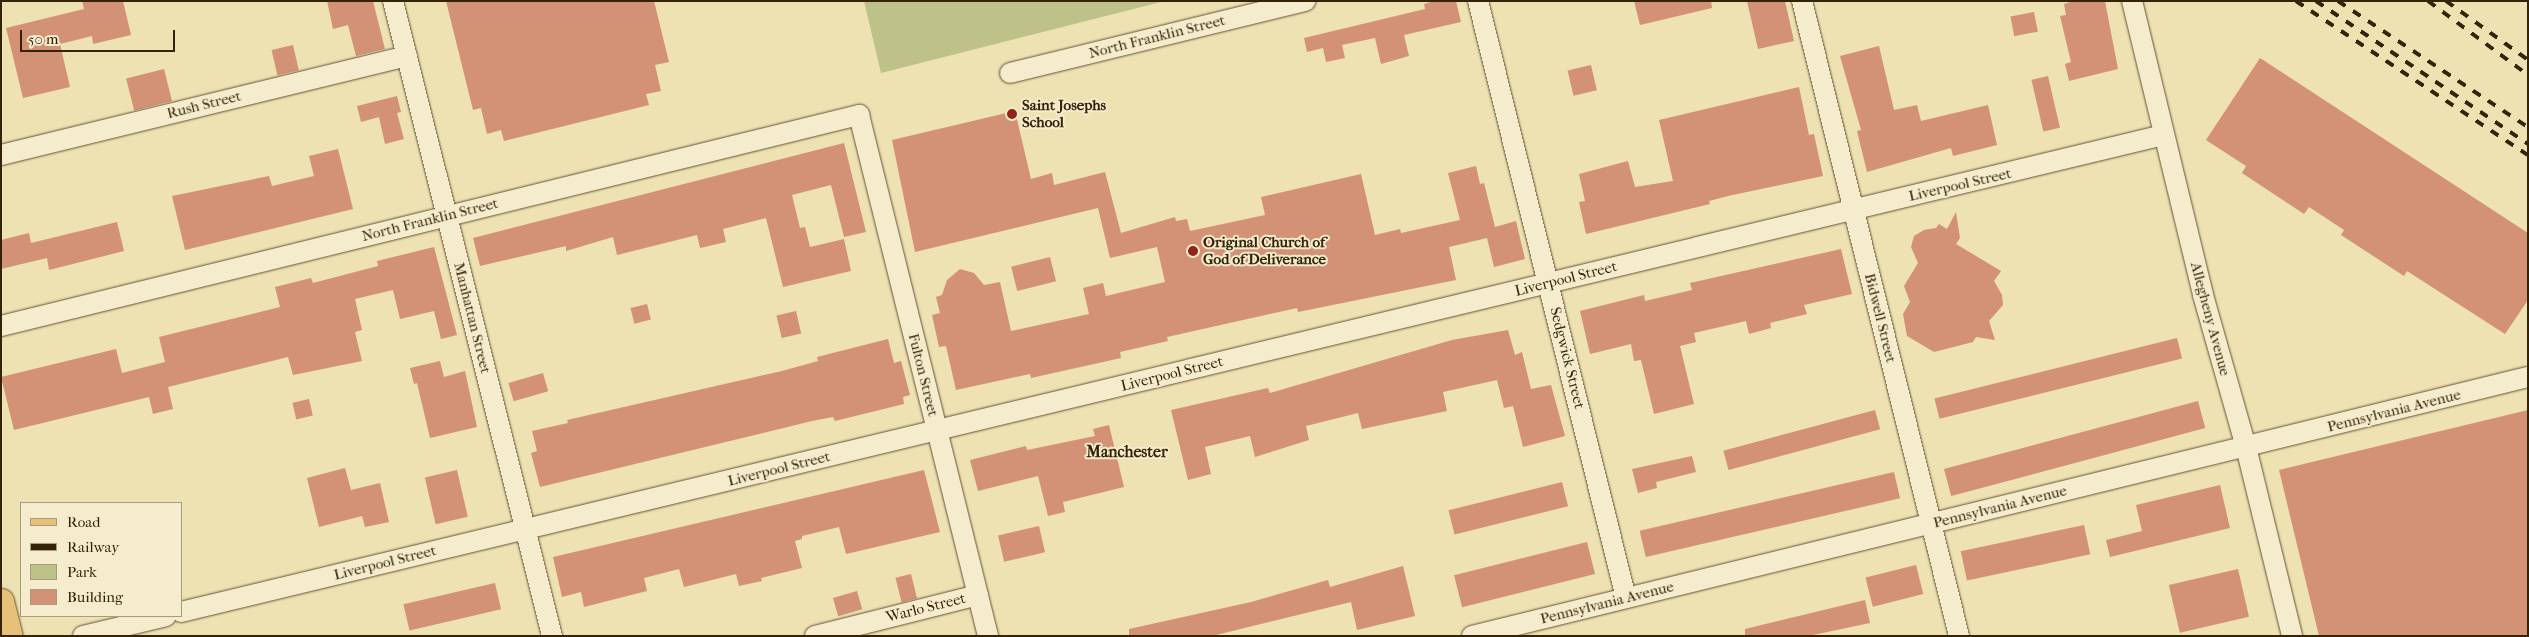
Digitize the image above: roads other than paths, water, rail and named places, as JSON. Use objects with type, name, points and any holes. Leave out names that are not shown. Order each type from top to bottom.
[{"type":"main road","points":[[1,601],[10,636]]},
{"type":"street","name":"Manhattan Street","points":[[393,1],[552,636]]},
{"type":"street","name":"North Franklin Street","points":[[1010,73],[1305,1]]},
{"type":"street","name":"Sedgwick Street","points":[[1478,1],[1626,598]]},
{"type":"street","name":"Bidwell Street","points":[[1802,1],[1959,636]]},
{"type":"street","name":"Allegheny Avenue","points":[[2132,1],[2203,295],[2246,447],[2292,636]]},
{"type":"street","name":"Rush Street","points":[[1,155],[407,56]]},
{"type":"street","name":"North Franklin Street","points":[[1,326],[858,115]]},
{"type":"street","name":"Fulton Street","points":[[858,115],[988,636]]},
{"type":"street","name":"Liverpool Street","points":[[182,612],[2164,136]]},
{"type":"street","name":"Pennsylvania Avenue","points":[[1472,636],[1512,631],[1626,598],[2528,378]]},
{"type":"street","name":"Warlo Street","points":[[815,636],[978,595]]},
{"type":"street","points":[[83,636],[162,617]]},
{"type":"railway","points":[[2296,1],[2528,155]]},
{"type":"railway","points":[[2316,1],[2528,144]]},
{"type":"railway","points":[[2338,1],[2528,127]]},
{"type":"railway","points":[[2428,1],[2528,75]]},
{"type":"railway","points":[[2446,1],[2528,60]]},
{"type":"place","name":"Saint Josephs School","points":[[1012,114]]},
{"type":"place","name":"Original Church of God of Deliverance","points":[[1193,251]]},
{"type":"district","name":"Manchester","points":[[1127,452]]}]
